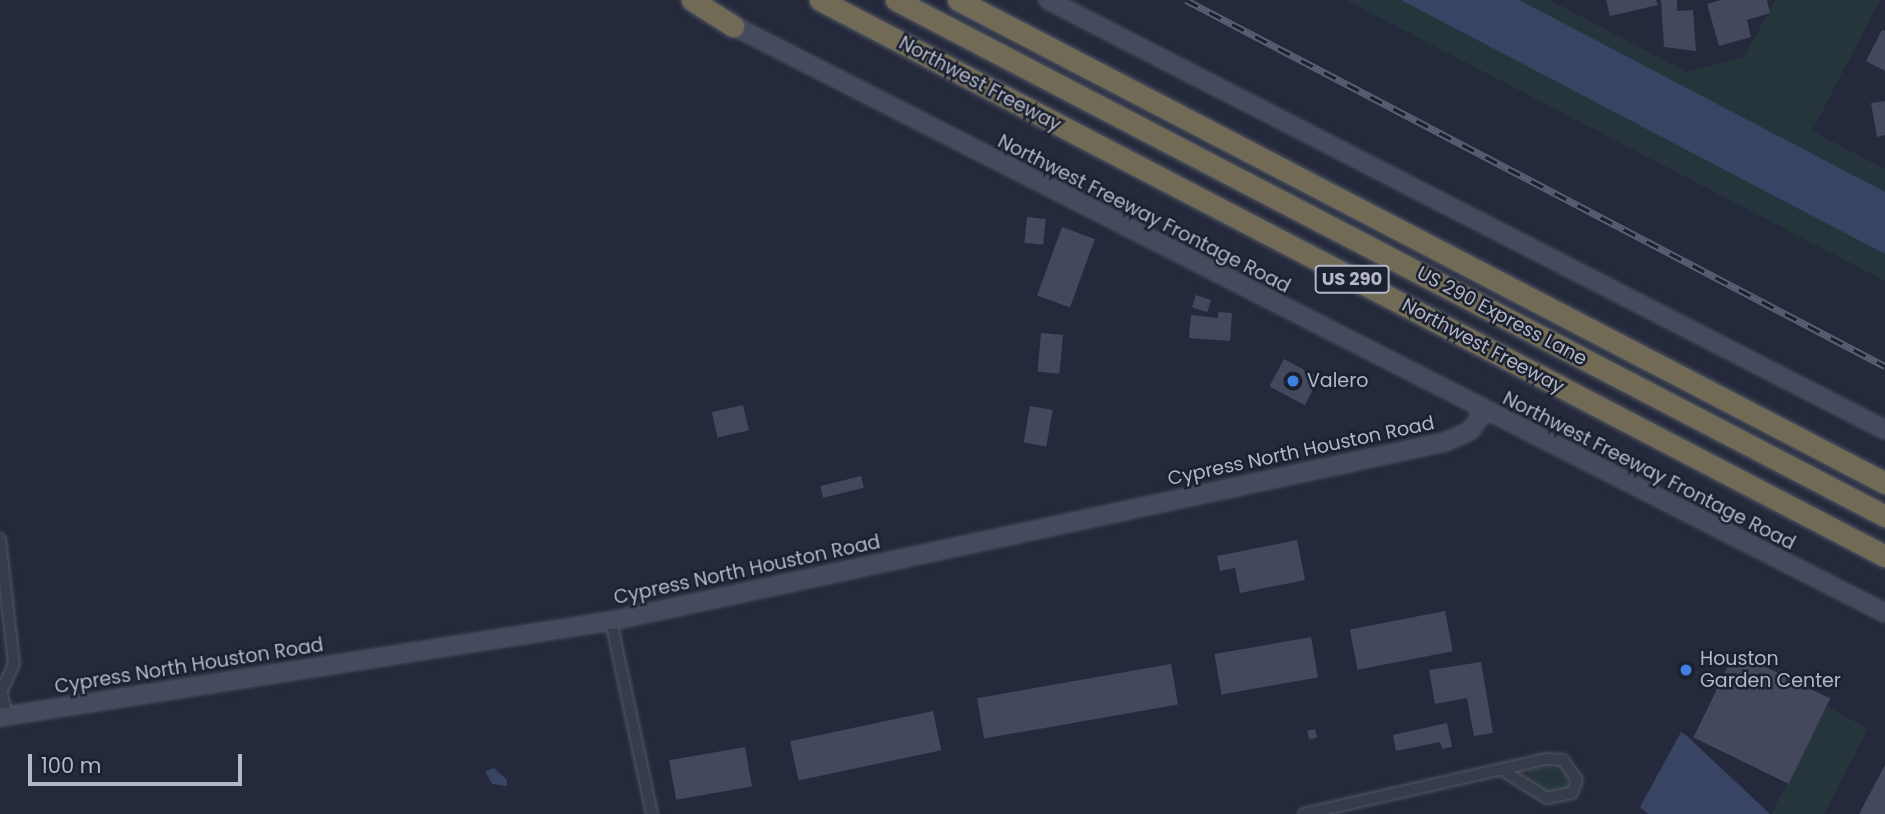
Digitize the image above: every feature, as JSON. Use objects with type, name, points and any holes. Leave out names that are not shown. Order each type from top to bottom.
[{"type":"highway","points":[[692,0],[733,26]]},
{"type":"highway","name":"Northwest Freeway","points":[[820,0],[1885,556]]},
{"type":"highway","name":"US 290 Express Lane","points":[[896,0],[1885,516]]},
{"type":"highway","points":[[958,0],[1885,483]]},
{"type":"main road","name":"Northwest Freeway Frontage Road","points":[[684,0],[1885,613]]},
{"type":"main road","points":[[1048,0],[1885,430]]},
{"type":"main road","name":"Cypress North Houston Road","points":[[3,716],[611,621],[1445,442],[1470,431],[1485,411]]},
{"type":"street","points":[[0,539],[14,664],[1,688],[3,716]]},
{"type":"street","points":[[611,621],[652,814]]},
{"type":"street","points":[[1304,814],[1502,770],[1563,760],[1577,780],[1572,793],[1547,798],[1502,770]]},
{"type":"shaded area","points":[[1346,0],[1550,0],[1687,72],[1744,57],[1775,0],[1880,0],[1812,131],[1885,169],[1885,281]]},
{"type":"shaded area","points":[[1827,706],[1868,729],[1824,814],[1771,814]]},
{"type":"shaded area","points":[[1548,766],[1568,772],[1567,788],[1548,792],[1526,779],[1528,770]]},
{"type":"water","points":[[1401,0],[1519,0],[1885,192],[1885,254]]},
{"type":"water","points":[[1681,732],[1770,814],[1648,814],[1640,807]]},
{"type":"water","points":[[494,768],[507,780],[507,786],[492,784],[485,771]]},
{"type":"building","points":[[1606,0],[1656,0],[1658,5],[1610,16]]},
{"type":"building","points":[[1661,0],[1677,0],[1677,11],[1693,10],[1696,51],[1664,47]]},
{"type":"building","points":[[1721,0],[1767,0],[1770,13],[1747,20],[1751,37],[1719,46],[1707,4]]},
{"type":"building","points":[[1882,30],[1885,31],[1885,71],[1866,61]]},
{"type":"building","points":[[1885,101],[1885,135],[1877,137],[1871,103]]},
{"type":"building","points":[[1027,217],[1046,219],[1043,245],[1024,243]]},
{"type":"building","points":[[1062,227],[1095,239],[1070,308],[1037,296]]},
{"type":"building","points":[[1196,295],[1211,300],[1207,312],[1192,307]]},
{"type":"building","points":[[1218,312],[1232,313],[1230,341],[1189,338],[1191,315],[1218,318]]},
{"type":"building","points":[[1041,333],[1063,335],[1060,374],[1038,372]]},
{"type":"building","points":[[1284,359],[1319,378],[1305,405],[1269,386]]},
{"type":"building","points":[[743,405],[749,430],[718,438],[712,412]]},
{"type":"building","points":[[1030,406],[1053,410],[1046,446],[1024,442]]},
{"type":"building","points":[[861,476],[864,488],[823,498],[820,486]]},
{"type":"building","points":[[1297,540],[1305,580],[1240,593],[1235,568],[1220,571],[1217,556]]},
{"type":"building","points":[[1445,611],[1453,651],[1358,670],[1350,630]]},
{"type":"building","points":[[1311,637],[1318,677],[1222,694],[1214,654]]},
{"type":"building","points":[[1735,652],[1830,698],[1789,784],[1693,737]]},
{"type":"building","points":[[1481,662],[1493,733],[1474,736],[1467,698],[1435,704],[1429,670]]},
{"type":"building","points":[[1171,664],[1178,704],[984,739],[977,698]]},
{"type":"building","points":[[933,711],[941,750],[799,780],[790,741]]},
{"type":"building","points":[[1447,723],[1452,747],[1442,749],[1440,742],[1396,751],[1393,735]]},
{"type":"building","points":[[1315,729],[1317,738],[1309,740],[1307,731]]},
{"type":"building","points":[[745,747],[752,786],[676,800],[669,760]]},
{"type":"building","points":[[1885,765],[1885,814],[1859,814]]},
{"type":"railway","points":[[1186,0],[1885,366]]},
{"type":"place","name":"Valero","points":[[1293,381]]},
{"type":"place","name":"Houston Garden Center","points":[[1686,670]]}]
